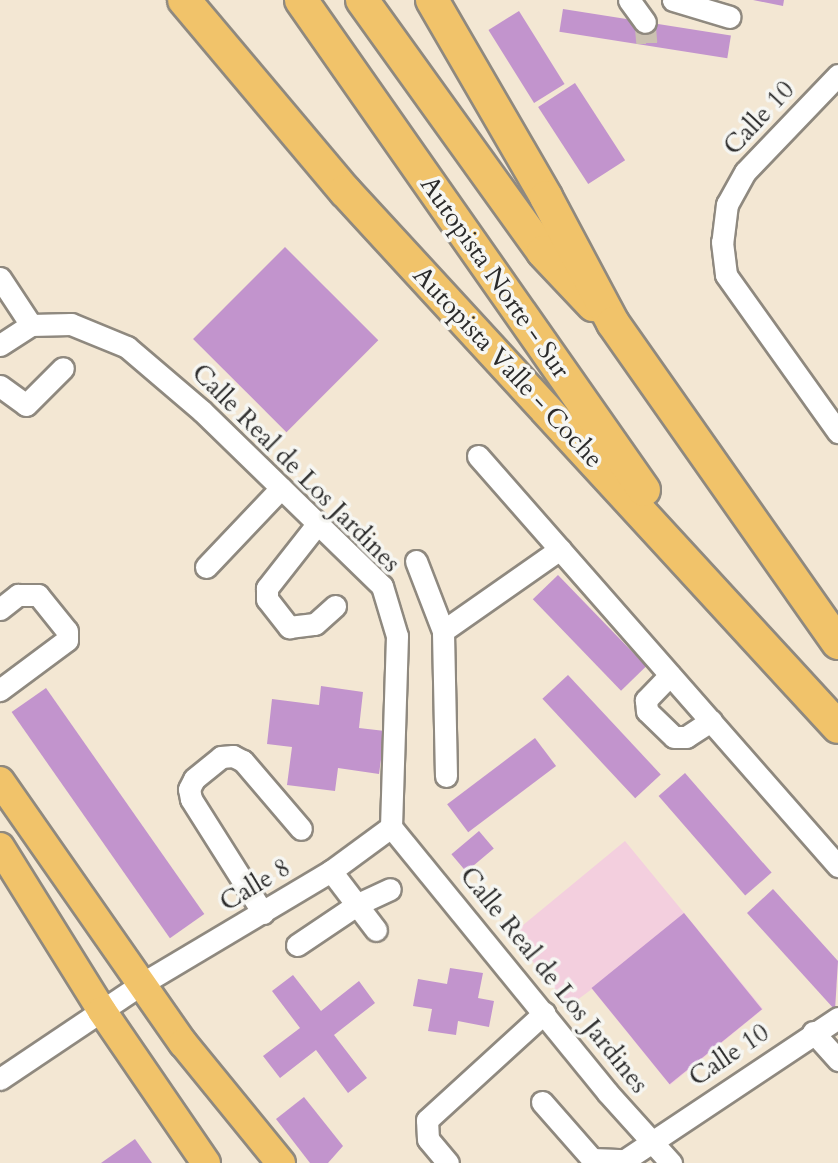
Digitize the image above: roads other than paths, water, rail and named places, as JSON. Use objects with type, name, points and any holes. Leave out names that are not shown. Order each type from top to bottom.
[{"type":"highway","name":"Autopista Valle - Coche","points":[[184,0],[345,191],[838,727]]},
{"type":"highway","name":"Autopista Norte - Sur","points":[[301,0],[713,588]]},
{"type":"highway","name":"Autopista Norte - Sur","points":[[362,0],[543,252],[612,323]]},
{"type":"highway","points":[[432,0],[546,197],[612,323],[838,643]]},
{"type":"main road","points":[[0,781],[183,1043],[281,1163]]},
{"type":"main road","points":[[2,854],[102,1010],[206,1163]]},
{"type":"street","points":[[629,0],[645,22]]},
{"type":"street","points":[[673,0],[730,17]]},
{"type":"street","name":"Calle 10","points":[[838,75],[744,172],[727,204],[722,242],[726,275],[838,432]]},
{"type":"street","points":[[0,278],[31,325],[0,345]]},
{"type":"street","name":"Calle Real de Los Jardines","points":[[31,325],[71,324],[127,348],[162,374],[382,586],[397,636],[391,827],[607,1092],[671,1163]]},
{"type":"street","points":[[0,387],[26,405],[63,369]]},
{"type":"street","points":[[478,456],[838,866]]},
{"type":"street","points":[[206,567],[281,488]]},
{"type":"street","points":[[318,523],[267,587],[267,598],[289,627],[314,624],[335,606]]},
{"type":"street","points":[[443,631],[560,549]]},
{"type":"street","points":[[416,561],[443,631],[446,776]]},
{"type":"street","points":[[0,609],[19,595],[38,594],[67,631],[67,640],[0,690]]},
{"type":"street","points":[[670,674],[646,700],[647,711],[674,737],[687,737],[711,721]]},
{"type":"street","points":[[264,913],[191,799],[194,779],[221,757],[243,761],[301,829]]},
{"type":"street","name":"Calle 8","points":[[102,1010],[331,871],[391,827]]},
{"type":"street","points":[[331,871],[376,930]]},
{"type":"street","points":[[296,945],[358,904],[390,889]]},
{"type":"street","points":[[0,1079],[102,1010]]},
{"type":"street","points":[[448,1163],[428,1139],[427,1120],[544,1013]]},
{"type":"street","name":"Calle 10","points":[[541,1102],[592,1159],[602,1162],[625,1160],[813,1032],[838,1018]]},
{"type":"street","points":[[813,1032],[838,1060]]},
{"type":"tunnel","points":[[645,22],[647,47]]}]
